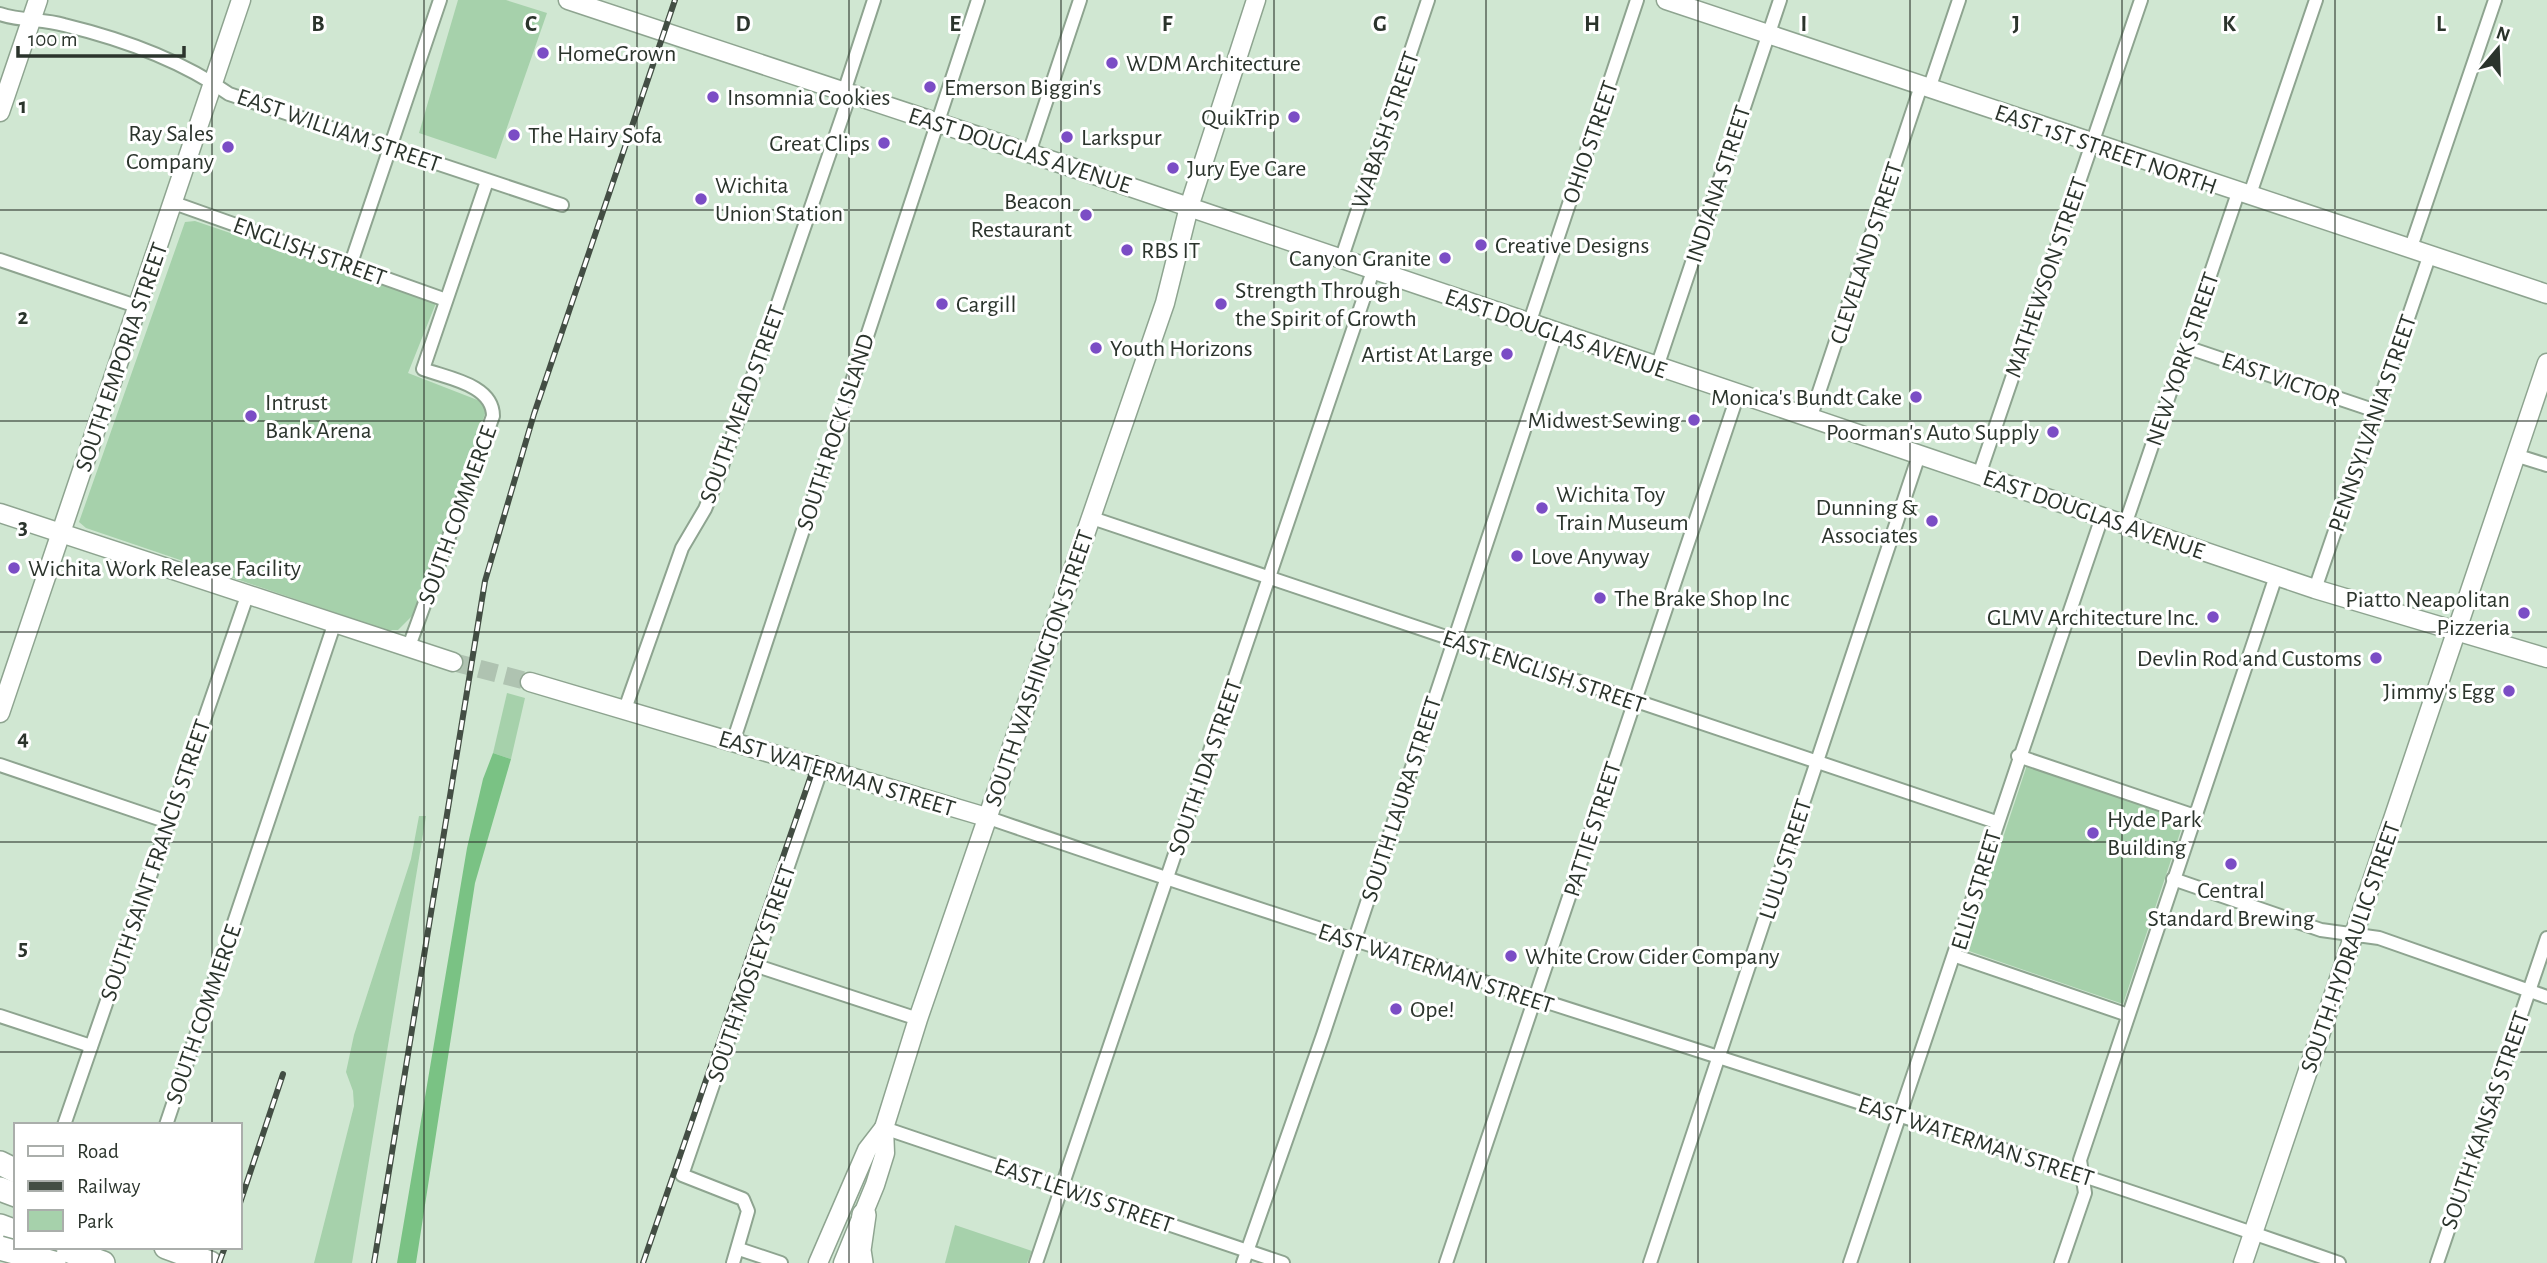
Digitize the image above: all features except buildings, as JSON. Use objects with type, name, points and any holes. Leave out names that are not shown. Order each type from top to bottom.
[{"type":"highway","points":[[861,1263],[859,1250],[864,1215]]},
{"type":"highway","points":[[0,1248],[54,1263]]},
{"type":"highway","points":[[64,1249],[103,1263]]},
{"type":"highway","points":[[172,1249],[211,1263]]},
{"type":"highway","points":[[188,1249],[219,1263]]},
{"type":"street","points":[[0,112],[38,0]]},
{"type":"street","name":"SOUTH EMPORIA STREET","points":[[0,713],[241,0]]},
{"type":"street","points":[[350,266],[440,0]]},
{"type":"street","name":"EAST DOUGLAS AVENUE","points":[[568,0],[1029,153],[1556,334],[2315,589],[2547,658]]},
{"type":"street","name":"SOUTH MEAD STREET","points":[[625,709],[682,548],[705,509],[719,475],[847,93],[874,0]]},
{"type":"street","name":"SOUTH ROCK ISLAND","points":[[733,742],[978,0]]},
{"type":"street","points":[[1029,153],[1080,0]]},
{"type":"street","name":"SOUTH WASHINGTON STREET","points":[[843,1263],[864,1215],[885,1153],[884,1128],[918,1019],[1165,303],[1189,207],[1256,0]]},
{"type":"street","name":"WABASH STREET","points":[[1341,260],[1429,0]]},
{"type":"street","name":"OHIO STREET","points":[[1529,324],[1637,0]]},
{"type":"street","name":"EAST 1ST STREET NORTH","points":[[1666,0],[2429,257],[2547,294]]},
{"type":"street","name":"INDIANA STREET","points":[[1657,368],[1780,0]]},
{"type":"street","name":"CLEVELAND STREET","points":[[1810,419],[1925,88],[1959,0]]},
{"type":"street","name":"MATHEWSON STREET","points":[[1979,475],[2141,0]]},
{"type":"street","name":"NEW YORK STREET","points":[[2126,525],[2186,347],[2316,0]]},
{"type":"street","points":[[2410,250],[2495,0]]},
{"type":"street","name":"EAST WILLIAM STREET","points":[[0,14],[31,22],[62,24],[84,31],[180,64],[229,94],[562,205]]},
{"type":"street","name":"SOUTH COMMERCE","points":[[408,649],[493,416],[491,403],[483,393],[423,369],[487,181]]},
{"type":"street","name":"ENGLISH STREET","points":[[174,203],[446,300]]},
{"type":"street","name":"PENNSYLVANIA STREET","points":[[2315,589],[2429,257]]},
{"type":"street","points":[[0,260],[139,307]]},
{"type":"street","name":"SOUTH IDA STREET","points":[[1036,1263],[1373,271]]},
{"type":"street","name":"SOUTH LAURA STREET","points":[[1245,1257],[1354,941],[1556,334]]},
{"type":"street","name":"EAST VICTOR","points":[[2186,347],[2376,411]]},
{"type":"street","name":"SOUTH HYDRAULIC STREET","points":[[2243,1263],[2547,363]]},
{"type":"street","name":"PATTIE STREET","points":[[1446,1263],[1738,394]]},
{"type":"street","name":"LULU STREET","points":[[1650,1263],[1919,455]]},
{"type":"street","points":[[2515,455],[2547,465]]},
{"type":"street","points":[[0,513],[453,662]]},
{"type":"street","name":"ELLIS STREET","points":[[1850,1263],[1956,956],[2018,756],[2102,517]]},
{"type":"street","name":"EAST ENGLISH STREET","points":[[1092,518],[1996,822]]},
{"type":"street","points":[[2061,1263],[2085,1193],[2080,1160],[2276,576]]},
{"type":"street","name":"SOUTH SAINT FRANCIS STREET","points":[[65,1123],[247,596]]},
{"type":"street","name":"SOUTH COMMERCE","points":[[167,1123],[334,625]]},
{"type":"street","name":"EAST WATERMAN STREET","points":[[530,682],[986,817],[1167,880],[2082,1175],[2339,1263]]},
{"type":"street","points":[[2018,756],[2195,816]]},
{"type":"street","points":[[0,765],[168,822]]},
{"type":"street","name":"SOUTH MOSLEY STREET","points":[[739,1249],[748,1211],[743,1199],[682,1175],[821,770]]},
{"type":"street","points":[[2173,878],[2321,930],[2379,938],[2547,997]]},
{"type":"street","name":"SOUTH KANSAS STREET","points":[[2437,1263],[2547,938]]},
{"type":"street","points":[[1956,956],[2128,1015]]},
{"type":"street","points":[[754,965],[918,1019]]},
{"type":"street","points":[[0,1016],[92,1046]]},
{"type":"street","name":"SOUTH WASHINGTON STREET","points":[[818,1263],[867,1150],[884,1128]]},
{"type":"street","name":"EAST LEWIS STREET","points":[[884,1128],[1062,1188],[1245,1257],[1283,1263]]},
{"type":"street","points":[[733,1263],[739,1249],[781,1263]]},
{"type":"green space","points":[[458,0],[506,0],[547,13],[496,159],[419,133]]},
{"type":"green space","points":[[195,221],[436,303],[408,373],[480,401],[486,411],[414,614],[398,630],[386,630],[86,528],[79,522],[185,222]]},
{"type":"green space","points":[[507,693],[525,698],[511,759],[493,753]]},
{"type":"green space","points":[[493,753],[511,759],[475,883],[416,1263],[397,1263],[467,848],[483,779]]},
{"type":"green space","points":[[2027,765],[2185,818],[2123,1004],[1966,950]]},
{"type":"green space","points":[[419,816],[426,816],[352,1263],[314,1263],[354,1106],[353,1091],[346,1072],[354,1035],[411,859]]},
{"type":"green space","points":[[955,1225],[1032,1251],[1027,1263],[945,1263]]},
{"type":"tunnel","points":[[453,662],[530,682]]},
{"type":"railway","points":[[374,1263],[485,581],[534,414],[675,0]]},
{"type":"railway","points":[[643,1263],[817,758]]},
{"type":"railway","points":[[242,1197],[283,1074]]},
{"type":"railway","points":[[219,1263],[224,1249]]},
{"type":"place","name":"HomeGrown","points":[[543,53]]},
{"type":"place","name":"WDM Architecture","points":[[1112,63]]},
{"type":"place","name":"Emerson Biggin's","points":[[930,87]]},
{"type":"place","name":"Insomnia Cookies","points":[[713,97]]},
{"type":"place","name":"QuikTrip","points":[[1294,117]]},
{"type":"place","name":"The Hairy Sofa","points":[[514,135]]},
{"type":"place","name":"Larkspur","points":[[1067,137]]},
{"type":"place","name":"Great Clips","points":[[884,143]]},
{"type":"place","name":"Ray Sales Company","points":[[228,147]]},
{"type":"place","name":"Jury Eye Care","points":[[1173,168]]},
{"type":"place","name":"Wichita Union Station","points":[[701,199]]},
{"type":"place","name":"Beacon Restaurant","points":[[1086,215]]},
{"type":"place","name":"Creative Designs","points":[[1481,245]]},
{"type":"place","name":"RBS IT","points":[[1127,250]]},
{"type":"place","name":"Canyon Granite","points":[[1445,258]]},
{"type":"place","name":"Cargill","points":[[942,304]]},
{"type":"place","name":"Strength Through the Spirit of Growth","points":[[1221,304]]},
{"type":"place","name":"Youth Horizons","points":[[1096,348]]},
{"type":"place","name":"Artist At Large","points":[[1507,354]]},
{"type":"place","name":"Monica's Bundt Cake","points":[[1916,397]]},
{"type":"place","name":"Intrust Bank Arena","points":[[251,416]]},
{"type":"place","name":"Midwest Sewing","points":[[1694,420]]},
{"type":"place","name":"Poorman's Auto Supply","points":[[2053,432]]},
{"type":"place","name":"Wichita Toy Train Museum","points":[[1542,508]]},
{"type":"place","name":"Dunning & Associates","points":[[1932,521]]},
{"type":"place","name":"Love Anyway","points":[[1517,556]]},
{"type":"place","name":"Wichita Work Release Facility","points":[[14,568]]},
{"type":"place","name":"The Brake Shop Inc","points":[[1600,598]]},
{"type":"place","name":"Piatto Neapolitan Pizzeria","points":[[2524,613]]},
{"type":"place","name":"GLMV Architecture Inc.","points":[[2213,617]]},
{"type":"place","name":"Devlin Rod and Customs","points":[[2376,658]]},
{"type":"place","name":"Jimmy's Egg","points":[[2509,691]]},
{"type":"place","name":"Hyde Park Building","points":[[2093,833]]},
{"type":"place","name":"Central Standard Brewing","points":[[2231,864]]},
{"type":"place","name":"White Crow Cider Company","points":[[1511,956]]},
{"type":"place","name":"Ope!","points":[[1396,1009]]}]
